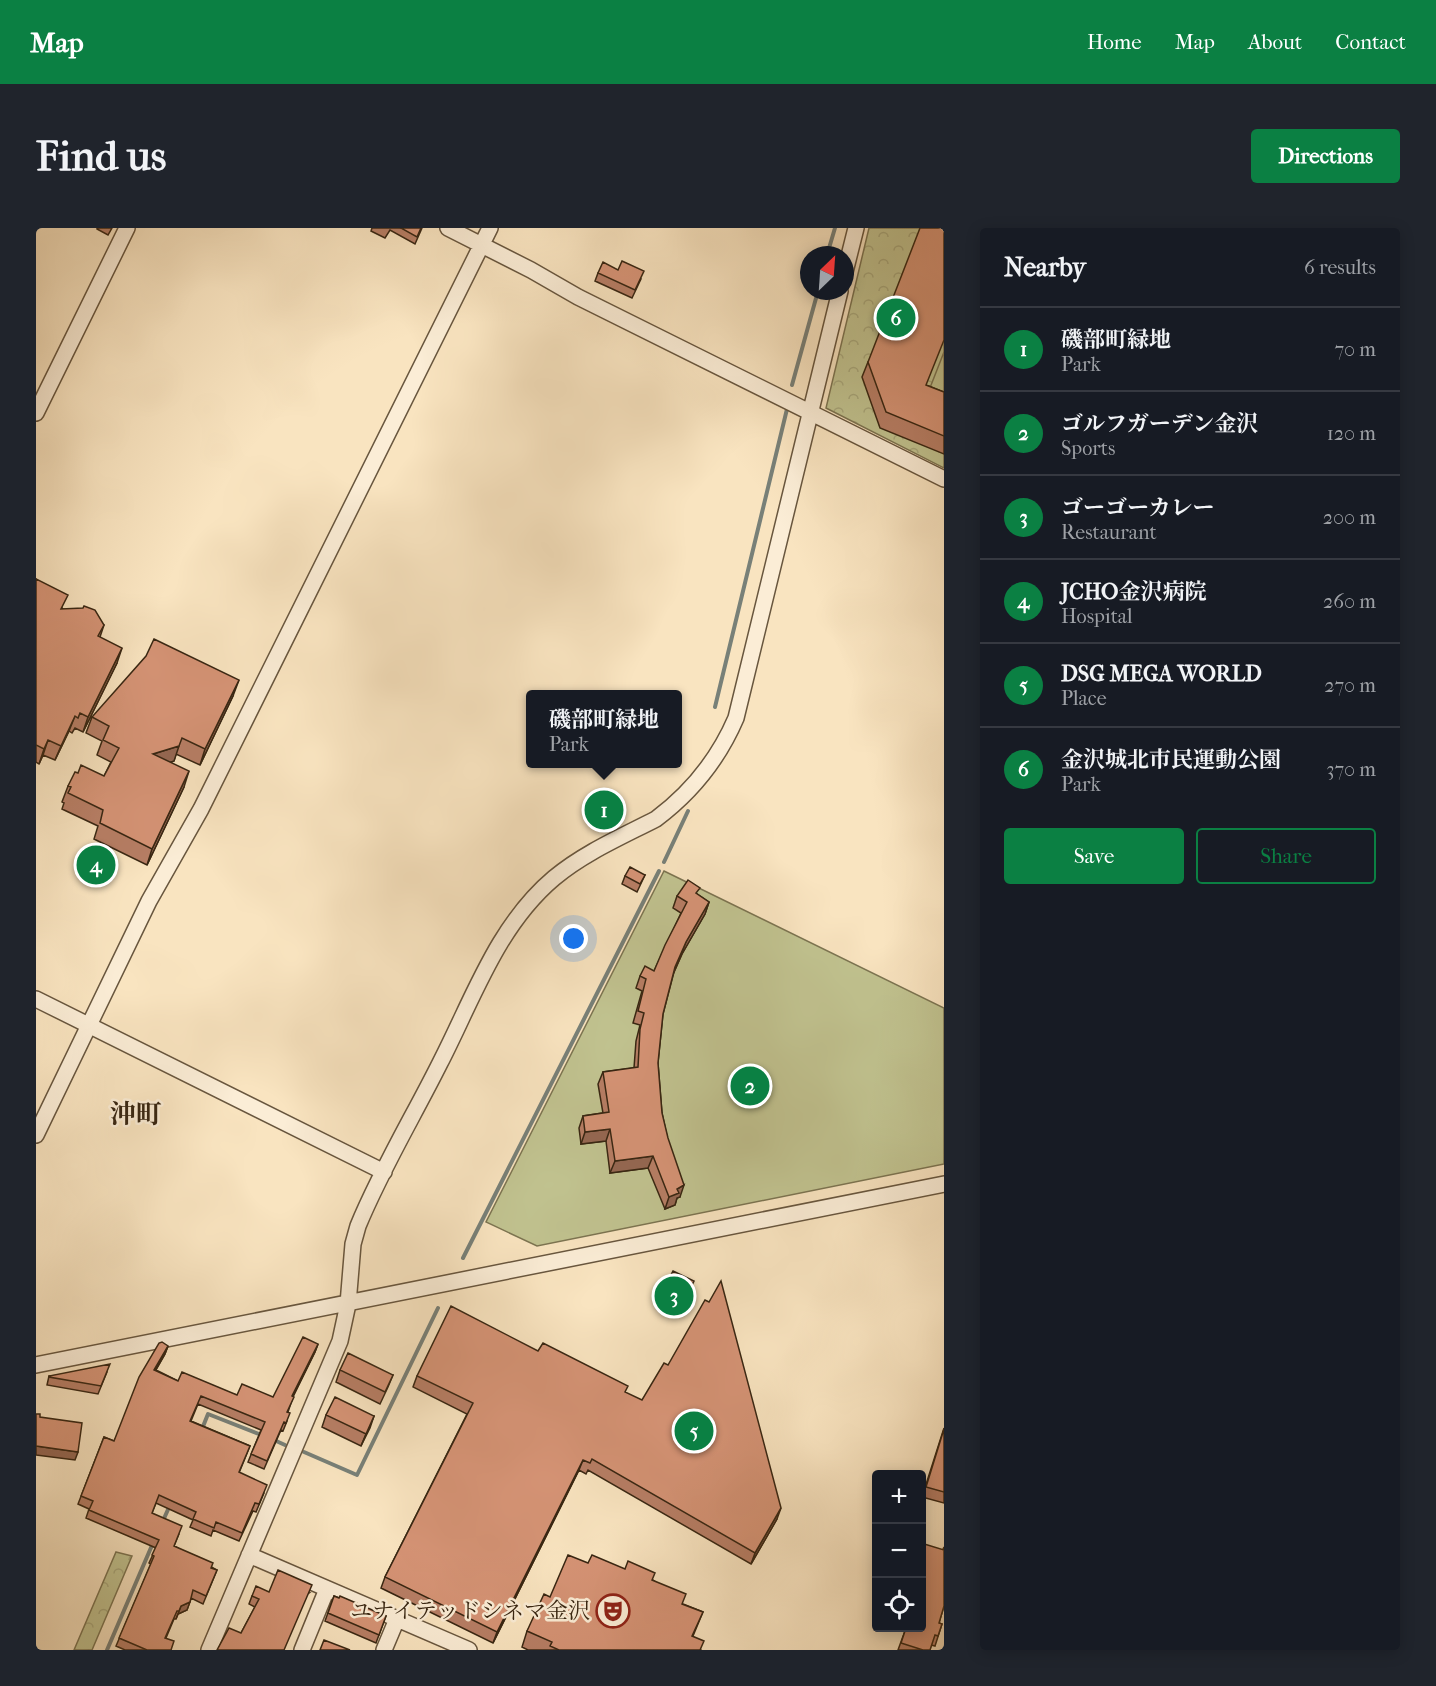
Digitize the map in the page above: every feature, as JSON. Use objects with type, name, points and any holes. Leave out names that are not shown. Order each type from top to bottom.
[{"type":"street","points":[[36,412],[128,228]]},
{"type":"street","points":[[448,228],[531,270],[578,297],[944,479]]},
{"type":"street","points":[[36,1135],[149,902],[201,809],[490,228]]},
{"type":"street","points":[[852,246],[856,228]]},
{"type":"street","points":[[209,1650],[340,1341],[348,1304],[353,1244],[363,1213],[489,963],[516,919],[554,878],[582,858],[656,819],[702,776],[722,747],[735,718],[812,413],[838,300]]},
{"type":"street","points":[[36,999],[384,1172]]},
{"type":"street","points":[[36,1365],[944,1184]]},
{"type":"street","points":[[249,1554],[469,1650]]},
{"type":"street","points":[[302,1650],[327,1589]]},
{"type":"street","points":[[384,1650],[397,1619]]},
{"type":"green space","points":[[869,228],[944,228],[944,468],[826,408],[852,300],[854,300],[854,291]]},
{"type":"green space","points":[[944,352],[944,406],[926,398]]},
{"type":"green space","points":[[664,871],[944,1008],[944,1164],[537,1246],[486,1222]]},
{"type":"green space","points":[[116,1552],[132,1556],[92,1650],[74,1650]]},
{"type":"building","points":[[401,228],[421,228],[417,237]]},
{"type":"building","points":[[920,228],[944,228],[944,340],[926,385],[944,392],[944,436],[886,412],[868,362]]},
{"type":"building","points":[[622,261],[644,271],[635,290],[598,273],[603,262],[618,270]]},
{"type":"building","points":[[36,579],[68,595],[61,609],[83,608],[84,606],[95,610],[104,625],[98,636],[122,648],[88,717],[80,713],[78,718],[75,716],[61,746],[48,740],[44,749],[36,745]]},
{"type":"building","points":[[154,639],[239,680],[205,749],[182,738],[179,746],[153,754],[189,771],[152,849],[100,823],[103,810],[68,793],[71,787],[68,786],[81,765],[104,776],[119,748],[103,740],[109,726],[92,717],[146,656]]},
{"type":"building","points":[[630,867],[645,875],[640,884],[625,876]]},
{"type":"building","points":[[688,880],[700,888],[696,893],[709,902],[686,942],[675,967],[663,1014],[658,1063],[662,1113],[684,1185],[677,1189],[679,1193],[669,1197],[653,1156],[615,1161],[610,1129],[585,1132],[583,1116],[609,1112],[603,1072],[638,1067],[640,1029],[644,1013],[638,1011],[646,979],[640,976],[645,966],[654,971],[687,902],[677,896]]},
{"type":"building","points":[[673,1271],[694,1281],[680,1309],[659,1298]]},
{"type":"building","points":[[721,1281],[781,1508],[755,1553],[592,1459],[590,1463],[583,1460],[497,1632],[385,1577],[473,1403],[417,1376],[451,1306],[538,1351],[543,1343],[628,1386],[625,1392],[642,1400],[664,1363],[668,1365],[705,1300],[709,1302]]},
{"type":"building","points":[[303,1337],[318,1344],[292,1396],[294,1397],[287,1412],[290,1413],[267,1461],[251,1454],[265,1422],[201,1396],[190,1421],[250,1446],[239,1472],[267,1485],[259,1504],[255,1503],[242,1533],[216,1522],[214,1528],[193,1519],[196,1512],[159,1495],[152,1513],[182,1526],[174,1546],[213,1563],[211,1568],[217,1570],[206,1596],[193,1590],[190,1602],[181,1606],[177,1611],[165,1638],[174,1641],[171,1650],[147,1650],[119,1638],[159,1540],[89,1510],[93,1501],[81,1496],[104,1437],[114,1441],[139,1377],[159,1343],[162,1342],[168,1346],[154,1370],[178,1381],[182,1372],[237,1395],[242,1384],[273,1397]]},
{"type":"building","points":[[348,1353],[393,1375],[385,1392],[340,1370]]},
{"type":"building","points":[[110,1364],[101,1386],[49,1377],[49,1376]]},
{"type":"building","points":[[335,1397],[374,1416],[366,1434],[326,1415]]},
{"type":"building","points":[[36,1414],[40,1414],[40,1417],[82,1423],[78,1452],[36,1446]]},
{"type":"building","points":[[944,1429],[944,1492],[926,1487]]},
{"type":"building","points":[[926,1545],[944,1550],[944,1606],[938,1636],[935,1635],[930,1650],[901,1643],[905,1632],[926,1632]]},
{"type":"building","name":"ユナイテッドシネマ金沢","points":[[568,1555],[588,1563],[592,1555],[625,1569],[628,1561],[655,1573],[652,1580],[686,1594],[682,1604],[703,1612],[692,1636],[704,1641],[700,1650],[559,1650],[550,1646],[552,1642],[527,1631],[544,1594],[550,1597]]},
{"type":"building","points":[[278,1570],[312,1585],[284,1650],[217,1650],[229,1628],[241,1633],[259,1599],[252,1596],[256,1586],[269,1592]]},
{"type":"building","points":[[334,1596],[339,1598],[340,1596],[386,1616],[379,1635],[328,1613]]},
{"type":"building","points":[[324,1640],[350,1650],[320,1650]]},
{"type":"waterway","points":[[830,246],[835,228]]},
{"type":"waterway","points":[[792,385],[816,300]]},
{"type":"waterway","points":[[715,707],[787,409]]},
{"type":"waterway","points":[[664,862],[688,811]]},
{"type":"waterway","points":[[463,1258],[659,871]]},
{"type":"waterway","points":[[304,1452],[357,1475],[438,1308]]},
{"type":"waterway","points":[[202,1429],[208,1414],[264,1436]]},
{"type":"waterway","points":[[274,1440],[285,1445]]},
{"type":"waterway","points":[[162,1523],[170,1505]]},
{"type":"waterway","points":[[107,1650],[153,1543]]},
{"type":"place","name":"金沢城北市民運動公園","points":[[896,318]]},
{"type":"place","name":"磯部町緑地","points":[[604,810]]},
{"type":"place","name":"JCHO金沢病院","points":[[96,865]]},
{"type":"place","name":"ゴルフガーデン金沢","points":[[750,1086]]},
{"type":"place","name":"ゴーゴーカレー","points":[[674,1296]]},
{"type":"place","name":"DSG MEGA WORLD","points":[[694,1431]]},
{"type":"place","name":"ユナイテッドシネマ金沢","points":[[613,1611]]},
{"type":"district","name":"沖町","points":[[136,1114]]}]
